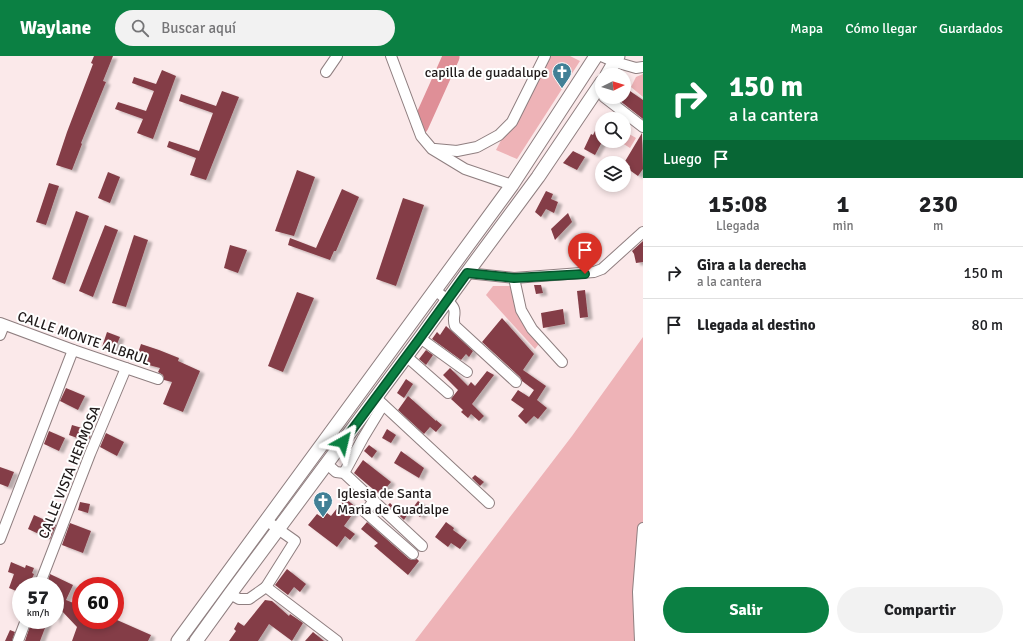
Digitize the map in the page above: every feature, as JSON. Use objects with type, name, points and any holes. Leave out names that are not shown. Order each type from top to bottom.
[{"type":"main road","points":[[178,641],[512,185],[596,56]]},
{"type":"main road","points":[[611,68],[616,59]]},
{"type":"main road","points":[[196,641],[326,464],[380,401],[406,356],[595,100]]},
{"type":"street","points":[[326,72],[337,56]]},
{"type":"street","points":[[391,56],[420,136],[432,149],[465,169],[512,185]]},
{"type":"street","points":[[432,149],[457,151],[477,147],[499,135],[512,122],[545,56]]},
{"type":"street","points":[[602,56],[616,59],[636,68],[643,67]]},
{"type":"street","points":[[615,104],[643,127]]},
{"type":"street","points":[[467,273],[514,278],[594,272],[602,269],[643,232]]},
{"type":"street","points":[[514,278],[521,310],[532,329],[562,362]]},
{"type":"street","points":[[435,290],[453,307],[455,311],[453,320],[455,326],[516,382]]},
{"type":"street","points":[[0,335],[2,324]]},
{"type":"street","name":"CALLE MONTE ALBRUL","points":[[2,324],[158,379]]},
{"type":"street","points":[[420,338],[467,372]]},
{"type":"street","points":[[0,539],[73,350]]},
{"type":"street","points":[[406,356],[448,393]]},
{"type":"street","name":"CALLE VISTA HERMOSA","points":[[42,577],[90,454],[126,368]]},
{"type":"street","points":[[344,473],[363,438],[380,401],[489,502]]},
{"type":"street","points":[[326,464],[336,472],[344,473],[422,546]]},
{"type":"street","points":[[374,501],[365,512],[413,554]]},
{"type":"street","points":[[230,594],[239,599],[249,599],[266,587],[295,541],[266,520]]},
{"type":"street","points":[[640,641],[638,592],[643,528]]},
{"type":"street","points":[[266,587],[338,641]]},
{"type":"street","points":[[18,641],[23,629]]},
{"type":"shaded area","points":[[550,56],[570,56],[580,61],[517,159],[496,150],[542,61]]},
{"type":"shaded area","points":[[643,74],[643,97],[631,87],[636,77]]},
{"type":"shaded area","points":[[631,135],[636,138],[631,146]]},
{"type":"shaded area","points":[[493,286],[515,286],[541,341],[535,349],[486,295]]},
{"type":"shaded area","points":[[643,337],[643,641],[415,641],[572,436]]},
{"type":"building","points":[[94,56],[113,56],[103,81],[106,82],[81,143],[82,144],[72,170],[56,165],[93,64],[91,63]]},
{"type":"building","points":[[162,70],[176,76],[153,139],[137,133],[143,119],[115,109],[118,102],[146,111],[154,91],[132,83],[134,77],[156,84]]},
{"type":"building","points":[[222,91],[239,97],[206,180],[190,175],[196,158],[167,147],[169,141],[199,151],[213,113],[179,101],[181,94],[216,106]]},
{"type":"building","points":[[631,92],[643,100],[643,119],[624,104],[631,104]]},
{"type":"building","points":[[595,131],[595,148],[599,148],[595,155],[584,149],[591,134],[593,135]]},
{"type":"building","points":[[642,133],[643,169],[638,176],[631,171],[631,156],[628,156]]},
{"type":"building","points":[[573,151],[585,157],[577,170],[563,163]]},
{"type":"building","points":[[297,170],[315,177],[294,236],[275,231]]},
{"type":"building","points":[[108,172],[120,177],[110,203],[98,198]]},
{"type":"building","points":[[49,183],[59,186],[46,225],[36,222]]},
{"type":"building","points":[[342,189],[359,197],[336,251],[334,251],[330,260],[288,245],[290,238],[316,248]]},
{"type":"building","points":[[546,191],[553,194],[551,199],[558,202],[554,213],[546,209],[541,217],[535,212]]},
{"type":"building","points":[[403,198],[424,205],[396,286],[376,279]]},
{"type":"building","points":[[76,211],[89,216],[65,284],[52,279]]},
{"type":"building","points":[[568,213],[572,222],[555,240],[551,229]]},
{"type":"building","points":[[105,225],[118,230],[93,297],[79,291]]},
{"type":"building","points":[[134,235],[148,240],[126,307],[112,303]]},
{"type":"building","points":[[580,235],[586,245],[579,250],[573,239]]},
{"type":"building","points":[[643,241],[643,262],[636,263],[632,251]]},
{"type":"building","points":[[230,245],[247,250],[238,273],[224,268]]},
{"type":"building","points":[[534,285],[541,285],[543,293],[536,294]]},
{"type":"building","points":[[585,290],[588,317],[580,318],[577,291]]},
{"type":"building","points":[[297,292],[314,298],[283,372],[268,366]]},
{"type":"building","points":[[563,309],[565,324],[543,328],[541,313]]},
{"type":"building","points":[[502,318],[534,354],[523,370],[546,386],[537,400],[547,408],[538,419],[534,416],[526,424],[518,416],[524,409],[511,400],[518,390],[529,397],[534,390],[522,381],[520,377],[482,342]]},
{"type":"building","points":[[446,326],[473,351],[469,357],[466,354],[461,360],[432,339],[437,332],[440,335]]},
{"type":"building","points":[[107,332],[120,337],[114,351],[102,347]]},
{"type":"building","points":[[141,344],[179,358],[178,361],[200,371],[183,412],[163,404],[172,382],[164,380],[163,375],[158,372],[160,368],[145,364],[146,359],[137,356]]},
{"type":"building","points":[[426,350],[433,355],[426,365],[419,359]]},
{"type":"building","points":[[450,368],[468,386],[471,382],[475,386],[487,371],[494,375],[472,404],[484,416],[479,421],[471,414],[468,418],[461,412],[463,410],[451,399],[458,390],[443,375]]},
{"type":"building","points":[[406,379],[413,384],[404,398],[397,393]]},
{"type":"building","points":[[66,388],[85,396],[78,410],[60,401]]},
{"type":"building","points":[[408,396],[442,425],[436,432],[430,427],[424,434],[398,410]]},
{"type":"building","points":[[72,425],[92,431],[88,442],[69,435]]},
{"type":"building","points":[[387,429],[396,435],[391,443],[382,438]]},
{"type":"building","points":[[49,431],[65,438],[59,451],[44,444]]},
{"type":"building","points":[[106,433],[124,442],[117,456],[100,447]]},
{"type":"building","points":[[369,445],[377,451],[372,458],[364,451]]},
{"type":"building","points":[[401,451],[424,468],[419,478],[394,463]]},
{"type":"building","points":[[363,460],[391,482],[380,495],[354,473]]},
{"type":"building","points":[[0,467],[14,472],[8,487],[0,484]]},
{"type":"building","points":[[475,475],[484,482],[480,486],[472,478]]},
{"type":"building","points":[[345,498],[357,508],[344,526],[355,534],[350,540],[345,536],[337,547],[308,525],[317,514],[323,518],[327,513],[331,516]]},
{"type":"building","points":[[418,501],[427,507],[420,517],[411,510]]},
{"type":"building","points":[[80,502],[90,504],[88,513],[78,510]]},
{"type":"building","points":[[390,503],[398,511],[401,507],[409,512],[404,520],[388,505]]},
{"type":"building","points":[[34,515],[56,525],[50,539],[28,529]]},
{"type":"building","points":[[367,522],[409,559],[417,559],[419,561],[408,575],[374,546],[378,543],[361,529]]},
{"type":"building","points":[[446,522],[454,528],[453,530],[467,540],[460,549],[451,543],[448,547],[435,537]]},
{"type":"building","points":[[70,523],[91,531],[83,553],[62,545]]},
{"type":"building","points":[[11,562],[25,568],[26,565],[34,568],[32,573],[34,574],[33,577],[13,577],[14,574],[8,572]]},
{"type":"building","points":[[287,569],[306,584],[300,592],[294,587],[288,595],[275,585]]},
{"type":"building","points":[[50,574],[56,577],[49,577]]},
{"type":"building","points":[[12,580],[12,589],[9,588]]},
{"type":"building","points":[[64,581],[72,585],[66,600],[72,602],[72,622],[64,613]]},
{"type":"building","points":[[265,600],[272,601],[289,616],[290,614],[303,623],[292,641],[269,624],[258,641],[229,641],[236,631],[234,629],[238,622],[244,626]]},
{"type":"building","points":[[124,623],[151,635],[148,641],[72,641],[76,629],[124,629]]},
{"type":"building","points":[[29,629],[45,629],[40,641],[25,641]]},
{"type":"building","points":[[10,630],[15,632],[12,641],[5,641]]},
{"type":"building","points":[[313,632],[324,641],[305,641]]},
{"type":"waterway","points":[[420,126],[451,57]]},
{"type":"place","name":"capilla de guadalupe","points":[[562,89]]},
{"type":"place","name":"Iglesia de Santa Maria de Guadalpe","points":[[323,518]]},
{"type":"route","points":[[343,442],[467,273],[514,278],[585,274]]}]
